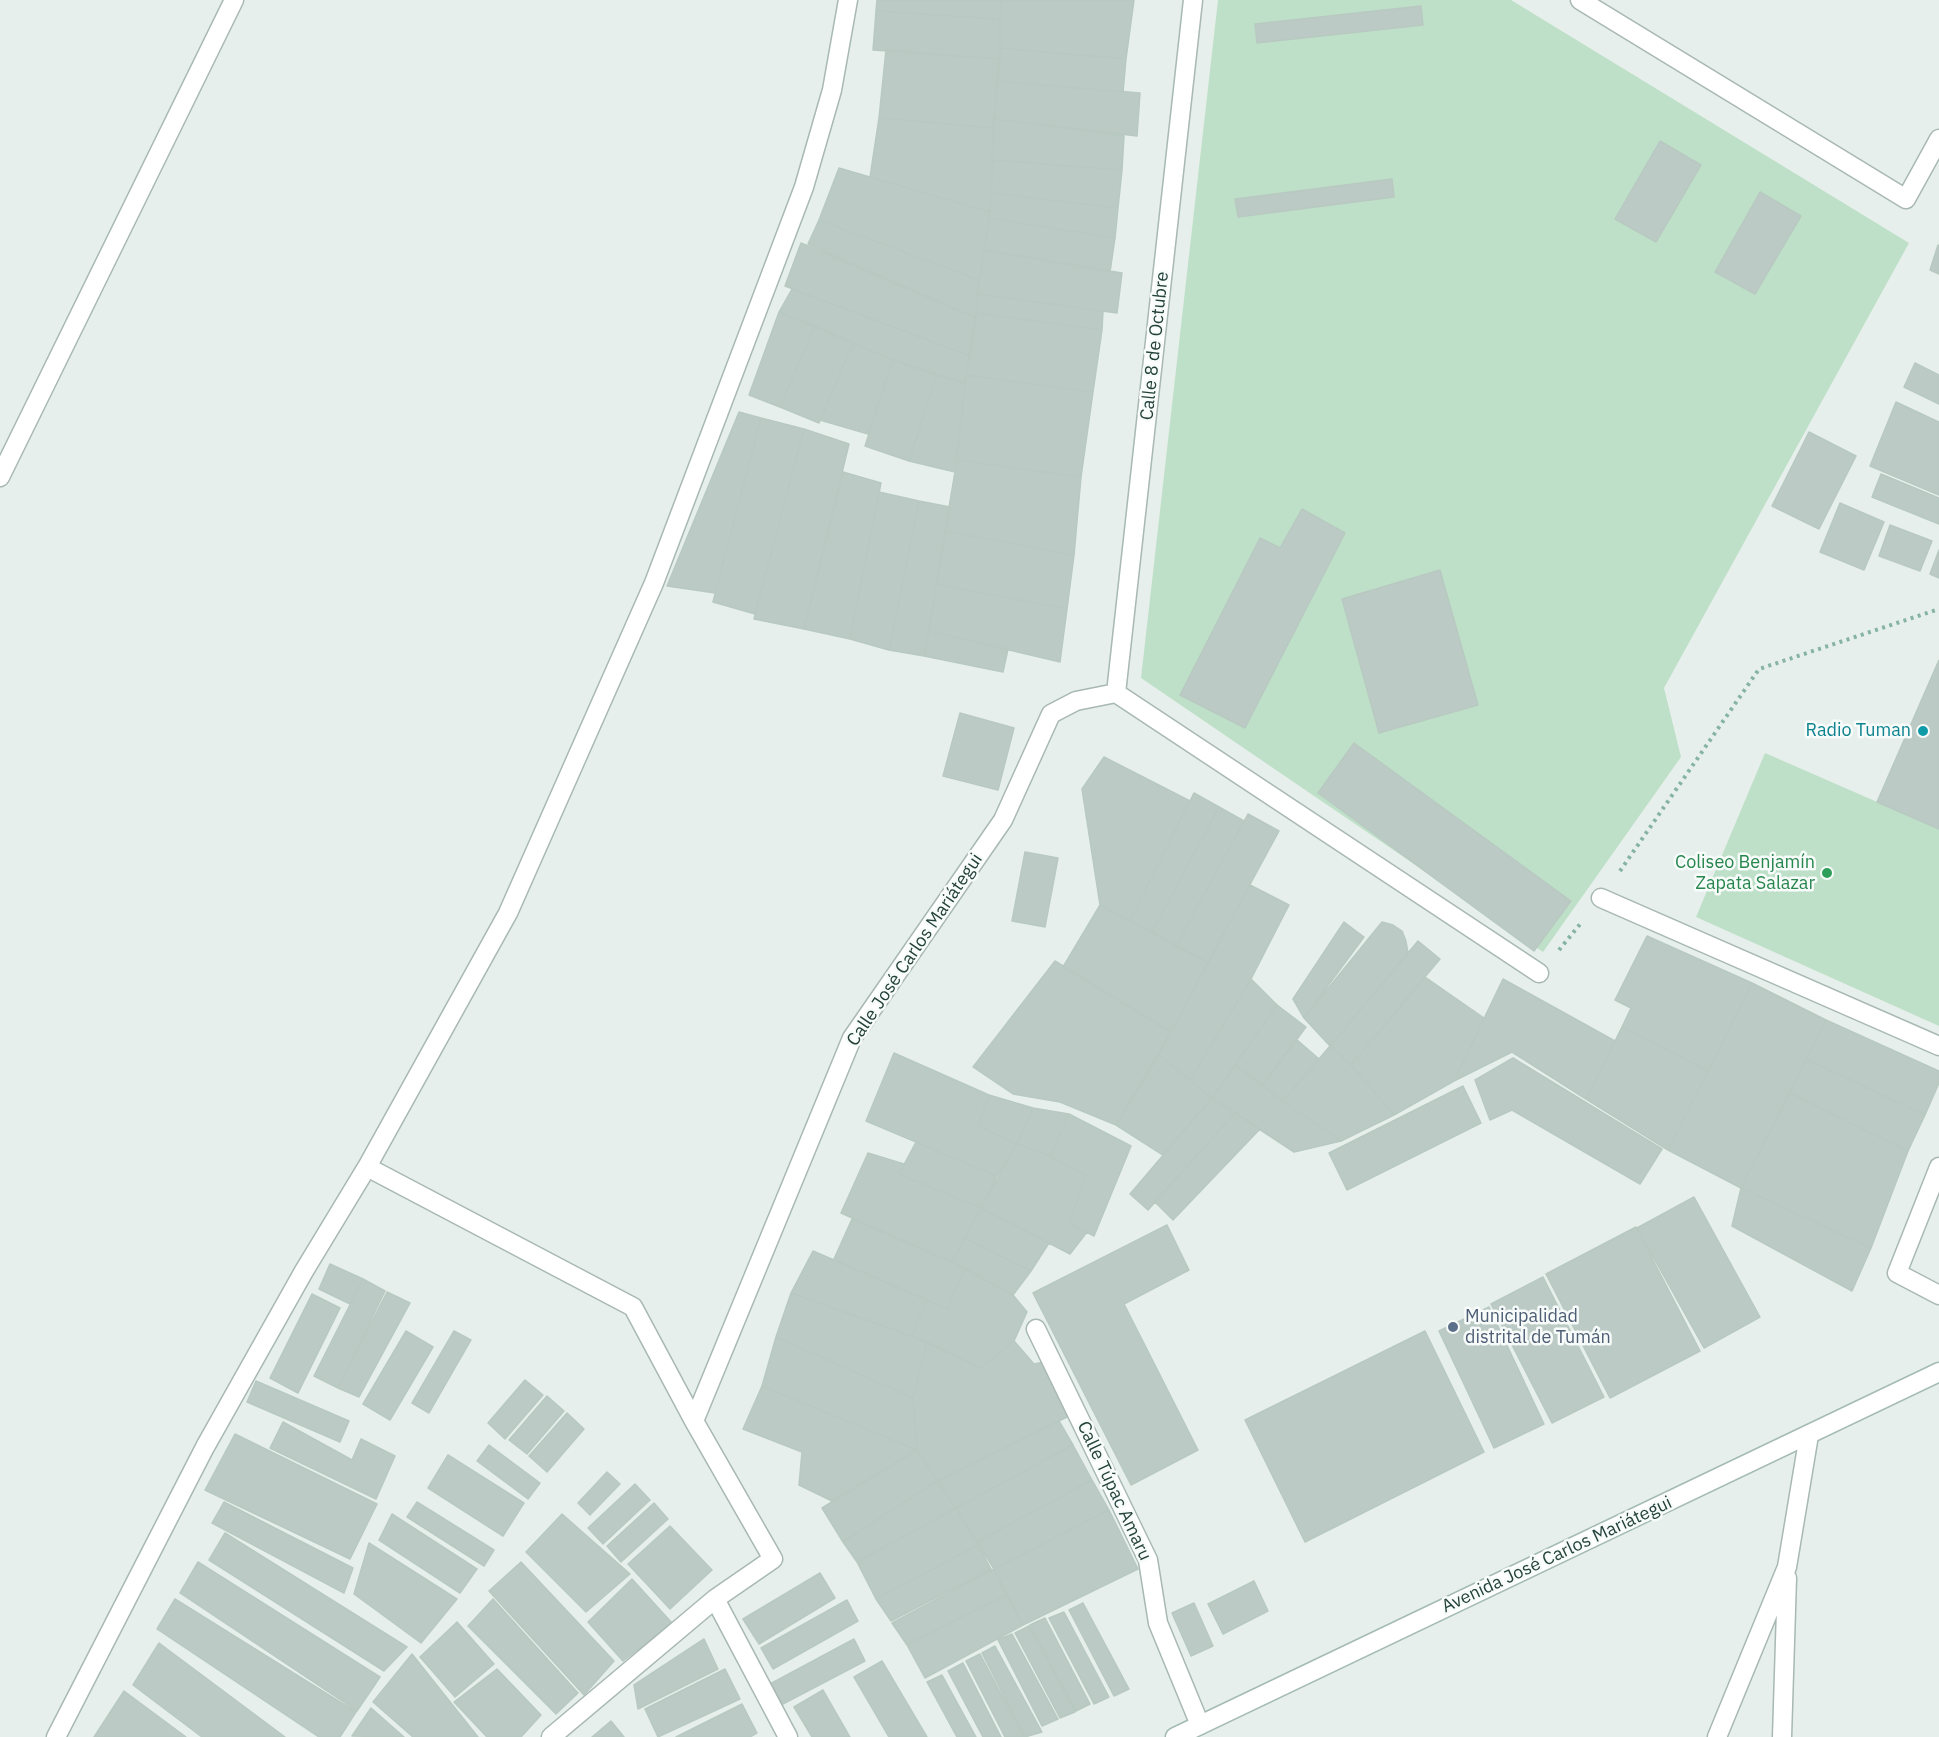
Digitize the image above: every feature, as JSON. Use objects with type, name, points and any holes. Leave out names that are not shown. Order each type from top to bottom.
[{"type":"street","points":[[0,477],[234,0]]},
{"type":"street","points":[[56,1737],[205,1447],[304,1271],[367,1167],[508,913],[654,583],[804,187],[832,90],[848,0]]},
{"type":"street","name":"Calle 8 de Octubre","points":[[1116,693],[1193,0]]},
{"type":"street","points":[[1580,0],[1906,199],[1939,139]]},
{"type":"street","points":[[1116,693],[1539,973]]},
{"type":"street","name":"Calle José Carlos Mariátegui","points":[[694,1421],[852,1038],[1003,820],[1051,714],[1076,701],[1116,693]]},
{"type":"street","points":[[1601,898],[1939,1046]]},
{"type":"street","points":[[367,1167],[633,1307],[694,1421],[773,1559],[715,1599],[551,1737]]},
{"type":"street","points":[[1939,1167],[1897,1273],[1939,1295]]},
{"type":"street","name":"Calle Túpac Amaru","points":[[1036,1329],[1148,1560],[1158,1623],[1200,1725]]},
{"type":"street","name":"Avenida José Carlos Mariátegui","points":[[1175,1737],[1939,1372]]},
{"type":"street","points":[[1782,1737],[1787,1567],[1809,1435]]},
{"type":"street","points":[[1717,1737],[1787,1567]]},
{"type":"street","points":[[715,1599],[788,1737]]},
{"type":"path","points":[[1539,973],[1601,898],[1759,669],[1939,609]]},
{"type":"green space","points":[[1218,0],[1511,0],[1909,243],[1664,688],[1681,757],[1543,952],[1141,678]]},
{"type":"green space","name":"Coliseo Benjamín Zapata Salazar","points":[[1765,753],[1939,829],[1939,1026],[1696,917]]},
{"type":"building","points":[[877,0],[1001,0],[1000,19],[876,11]]},
{"type":"building","points":[[1001,0],[1134,0],[1126,59],[1000,48]]},
{"type":"building","points":[[1421,6],[1423,25],[1257,43],[1255,24]]},
{"type":"building","points":[[876,11],[1000,19],[1000,59],[873,50]]},
{"type":"building","points":[[1000,48],[1126,59],[1123,92],[997,81]]},
{"type":"building","points":[[886,50],[1000,59],[993,128],[879,118]]},
{"type":"building","points":[[997,81],[1140,93],[1137,136],[994,119]]},
{"type":"building","points":[[879,118],[993,128],[990,212],[870,177]]},
{"type":"building","points":[[994,119],[1124,136],[1122,170],[993,160]]},
{"type":"building","points":[[1660,141],[1701,165],[1656,242],[1615,219]]},
{"type":"building","points":[[993,160],[1122,170],[1118,208],[991,193]]},
{"type":"building","points":[[839,168],[990,212],[979,280],[819,220]]},
{"type":"building","points":[[1392,179],[1394,197],[1238,217],[1235,199]]},
{"type":"building","points":[[1760,192],[1801,216],[1755,294],[1715,272]]},
{"type":"building","points":[[991,193],[1118,208],[1115,238],[989,218]]},
{"type":"building","points":[[989,218],[1115,238],[1110,272],[984,250]]},
{"type":"building","points":[[819,220],[979,280],[976,318],[808,244]]},
{"type":"building","points":[[801,243],[976,318],[970,356],[785,286]]},
{"type":"building","points":[[1939,246],[1939,274],[1930,270]]},
{"type":"building","points":[[984,250],[1122,273],[1117,313],[977,294]]},
{"type":"building","points":[[792,289],[970,356],[965,383],[893,360],[779,312]]},
{"type":"building","points":[[977,294],[1103,311],[1102,330],[976,313]]},
{"type":"building","points":[[779,312],[815,326],[780,407],[749,395]]},
{"type":"building","points":[[976,313],[1102,330],[1093,392],[966,375]]},
{"type":"building","points":[[815,326],[853,343],[819,423],[780,407]]},
{"type":"building","points":[[853,343],[893,360],[868,434],[820,420]]},
{"type":"building","points":[[893,360],[937,375],[909,461],[865,446]]},
{"type":"building","points":[[1915,363],[1939,375],[1939,404],[1904,387]]},
{"type":"building","points":[[937,375],[965,383],[955,472],[909,461]]},
{"type":"building","points":[[966,375],[1093,392],[1081,477],[957,460]]},
{"type":"building","points":[[1896,402],[1939,422],[1939,495],[1870,466]]},
{"type":"building","points":[[739,412],[761,418],[715,593],[667,586]]},
{"type":"building","points":[[761,418],[804,429],[755,614],[713,602]]},
{"type":"building","points":[[804,429],[849,444],[804,629],[754,619]]},
{"type":"building","points":[[1809,432],[1856,456],[1819,529],[1772,506]]},
{"type":"building","points":[[957,460],[1081,477],[1074,555],[945,531]]},
{"type":"building","points":[[843,472],[881,483],[850,639],[804,629]]},
{"type":"building","points":[[1881,474],[1939,498],[1939,524],[1872,497]]},
{"type":"building","points":[[879,492],[919,501],[889,650],[850,639]]},
{"type":"building","points":[[919,501],[950,507],[924,656],[889,650]]},
{"type":"building","points":[[1840,503],[1884,522],[1864,570],[1820,552]]},
{"type":"building","points":[[1302,509],[1345,533],[1245,728],[1180,695],[1260,538],[1280,548]]},
{"type":"building","points":[[1890,525],[1932,541],[1920,571],[1879,556]]},
{"type":"building","points":[[945,531],[1074,555],[1067,609],[936,584]]},
{"type":"building","points":[[1939,550],[1939,578],[1930,574]]},
{"type":"building","points":[[1440,570],[1478,705],[1379,733],[1342,599]]},
{"type":"building","points":[[936,584],[1067,609],[1060,662],[929,631]]},
{"type":"building","points":[[929,631],[1008,649],[1003,672],[924,656]]},
{"type":"building","name":"Radio Tuman","points":[[1939,660],[1939,829],[1877,802]]},
{"type":"building","points":[[960,713],[1014,728],[998,790],[943,776]]},
{"type":"building","points":[[1354,743],[1571,901],[1534,951],[1318,793]]},
{"type":"building","points":[[1104,757],[1190,801],[1130,921],[1100,905],[1082,789]]},
{"type":"building","points":[[1194,793],[1219,807],[1152,932],[1130,921]]},
{"type":"building","points":[[1219,807],[1244,821],[1176,946],[1152,932]]},
{"type":"building","points":[[1248,814],[1279,831],[1208,962],[1176,946]]},
{"type":"building","points":[[1025,852],[1058,858],[1045,927],[1012,921]]},
{"type":"building","points":[[1250,885],[1289,905],[1251,979],[1190,1080],[1159,1055]]},
{"type":"building","points":[[1100,905],[1208,962],[1171,1032],[1063,967]]},
{"type":"building","points":[[1344,922],[1364,937],[1304,1018],[1293,999]]},
{"type":"building","points":[[1382,922],[1402,931],[1408,953],[1330,1046],[1304,1018]]},
{"type":"building","points":[[1647,936],[1752,983],[1708,1071],[1622,1027],[1631,1008],[1615,1000]]},
{"type":"building","points":[[1418,941],[1440,959],[1351,1065],[1330,1046]]},
{"type":"building","points":[[1055,961],[1171,1032],[1116,1125],[1060,1102],[1013,1094],[973,1067]]},
{"type":"building","points":[[1425,977],[1484,1018],[1454,1081],[1394,1115],[1351,1065]]},
{"type":"building","points":[[1251,979],[1277,1005],[1212,1098],[1190,1080]]},
{"type":"building","points":[[1503,979],[1615,1041],[1586,1099],[1512,1052],[1454,1081]]},
{"type":"building","points":[[1752,983],[1826,1020],[1741,1188],[1668,1150]]},
{"type":"building","points":[[1277,1005],[1306,1027],[1263,1085],[1235,1065]]},
{"type":"building","points":[[1826,1020],[1939,1071],[1939,1083],[1925,1115],[1806,1059]]},
{"type":"building","points":[[1622,1027],[1708,1071],[1668,1150],[1586,1099]]},
{"type":"building","points":[[1296,1039],[1319,1059],[1283,1101],[1263,1085]]},
{"type":"building","points":[[1330,1046],[1351,1065],[1394,1115],[1341,1141],[1283,1101]]},
{"type":"building","points":[[894,1053],[989,1095],[978,1126],[1017,1144],[997,1176],[866,1121]]},
{"type":"building","points":[[1159,1055],[1212,1098],[1163,1155],[1116,1125]]},
{"type":"building","points":[[1513,1058],[1662,1149],[1640,1184],[1512,1110],[1490,1120],[1475,1080]]},
{"type":"building","points":[[1806,1059],[1925,1115],[1908,1151],[1790,1093]]},
{"type":"building","points":[[1235,1065],[1341,1141],[1294,1152],[1212,1098]]},
{"type":"building","points":[[1463,1086],[1481,1123],[1347,1190],[1329,1153]]},
{"type":"building","points":[[1790,1093],[1908,1151],[1871,1248],[1741,1188]]},
{"type":"building","points":[[989,1095],[1033,1108],[1017,1144],[978,1126]]},
{"type":"building","points":[[1212,1098],[1235,1113],[1148,1210],[1130,1194]]},
{"type":"building","points":[[1033,1108],[1069,1114],[1050,1156],[1017,1144]]},
{"type":"building","points":[[1235,1113],[1260,1129],[1173,1220],[1155,1202]]},
{"type":"building","points":[[1069,1114],[1131,1146],[1094,1236],[1069,1223],[1086,1175],[1050,1156]]},
{"type":"building","points":[[916,1142],[997,1176],[981,1208],[899,1174]]},
{"type":"building","points":[[1017,1144],[1050,1156],[1086,1175],[1069,1223],[1087,1232],[1070,1254],[981,1208]]},
{"type":"building","points":[[868,1153],[904,1164],[899,1174],[981,1208],[952,1262],[841,1213]]},
{"type":"building","points":[[1741,1188],[1871,1248],[1852,1291],[1732,1226]]},
{"type":"building","points":[[1694,1197],[1760,1317],[1704,1348],[1637,1228]]},
{"type":"building","points":[[981,1208],[1049,1243],[1031,1271],[965,1238]]},
{"type":"building","points":[[852,1219],[965,1268],[947,1309],[834,1259]]},
{"type":"building","points":[[1167,1225],[1189,1270],[1124,1304],[1198,1450],[1131,1485],[1033,1293]]},
{"type":"building","points":[[1636,1227],[1700,1351],[1610,1398],[1546,1274]]},
{"type":"building","points":[[965,1238],[1031,1271],[1013,1295],[952,1262]]},
{"type":"building","points":[[813,1251],[927,1300],[912,1336],[791,1293]]},
{"type":"building","points":[[330,1264],[363,1279],[350,1304],[319,1289]]},
{"type":"building","points":[[965,1268],[1013,1295],[1027,1312],[1014,1341],[981,1368],[912,1336],[927,1300],[947,1309]]},
{"type":"building","points":[[1543,1277],[1604,1397],[1552,1423],[1491,1304]]},
{"type":"building","points":[[363,1279],[385,1291],[338,1388],[314,1376]]},
{"type":"building","points":[[387,1292],[410,1303],[359,1397],[338,1388]]},
{"type":"building","points":[[791,1293],[927,1342],[913,1398],[776,1337]]},
{"type":"building","points":[[312,1294],[340,1308],[298,1393],[270,1378]]},
{"type":"building","points":[[1489,1307],[1544,1424],[1494,1448],[1439,1331]]},
{"type":"building","points":[[406,1331],[433,1347],[390,1420],[363,1404]]},
{"type":"building","points":[[454,1331],[471,1340],[429,1413],[412,1403]]},
{"type":"building","points":[[1425,1331],[1484,1452],[1305,1542],[1245,1420]]},
{"type":"building","points":[[776,1337],[913,1398],[917,1450],[762,1386]]},
{"type":"building","points":[[1014,1341],[1034,1364],[1044,1362],[1071,1415],[937,1481],[917,1450],[913,1398],[927,1342],[981,1368]]},
{"type":"building","points":[[525,1380],[543,1395],[505,1439],[488,1423]]},
{"type":"building","points":[[256,1381],[349,1421],[340,1442],[247,1402]]},
{"type":"building","points":[[762,1386],[917,1450],[832,1501],[799,1485],[802,1452],[743,1429]]},
{"type":"building","points":[[547,1396],[564,1411],[527,1454],[509,1440]]},
{"type":"building","points":[[567,1413],[584,1429],[547,1472],[529,1456]]},
{"type":"building","points":[[1059,1421],[1073,1445],[956,1508],[937,1481]]},
{"type":"building","points":[[283,1422],[352,1460],[361,1439],[395,1456],[376,1499],[270,1448]]},
{"type":"building","points":[[235,1434],[377,1504],[350,1559],[205,1490]]},
{"type":"building","points":[[489,1445],[540,1483],[528,1499],[477,1461]]},
{"type":"building","points":[[1073,1445],[1092,1480],[977,1542],[956,1508]]},
{"type":"building","points":[[917,1450],[937,1481],[843,1542],[822,1508]]},
{"type":"building","points":[[448,1455],[524,1503],[503,1536],[428,1488]]},
{"type":"building","points":[[607,1472],[620,1484],[590,1515],[578,1503]]},
{"type":"building","points":[[1092,1480],[1109,1510],[994,1569],[977,1542]]},
{"type":"building","points":[[937,1481],[956,1508],[857,1562],[843,1542]]},
{"type":"building","points":[[635,1484],[650,1500],[603,1544],[588,1528]]},
{"type":"building","points":[[224,1502],[353,1568],[344,1593],[212,1523]]},
{"type":"building","points":[[417,1502],[494,1550],[484,1566],[407,1517]]},
{"type":"building","points":[[654,1503],[668,1519],[621,1562],[607,1546]]},
{"type":"building","points":[[956,1508],[978,1545],[876,1599],[857,1562]]},
{"type":"building","points":[[1109,1510],[1138,1569],[1023,1625],[994,1569]]},
{"type":"building","points":[[392,1514],[477,1569],[460,1593],[379,1540]]},
{"type":"building","points":[[562,1514],[630,1574],[586,1612],[526,1552]]},
{"type":"building","points":[[670,1526],[712,1570],[670,1609],[628,1564]]},
{"type":"building","points":[[225,1533],[407,1647],[384,1671],[209,1560]]},
{"type":"building","points":[[369,1543],[457,1599],[421,1643],[354,1594]]},
{"type":"building","points":[[978,1545],[991,1569],[891,1621],[876,1599]]},
{"type":"building","points":[[198,1562],[380,1677],[357,1711],[180,1593]]},
{"type":"building","points":[[521,1562],[614,1661],[584,1695],[489,1591]]},
{"type":"building","points":[[994,1569],[1006,1595],[907,1645],[892,1623]]},
{"type":"building","points":[[820,1573],[835,1598],[759,1644],[743,1619]]},
{"type":"building","points":[[632,1579],[672,1623],[623,1661],[588,1622]]},
{"type":"building","points":[[1254,1581],[1268,1611],[1223,1634],[1208,1604]]},
{"type":"building","points":[[1006,1595],[1023,1625],[925,1678],[907,1645]]},
{"type":"building","points":[[175,1599],[356,1712],[340,1737],[319,1737],[157,1629]]},
{"type":"building","points":[[493,1599],[578,1693],[556,1714],[468,1626]]},
{"type":"building","points":[[847,1600],[858,1621],[773,1669],[761,1648]]},
{"type":"building","points":[[1083,1603],[1129,1689],[1114,1696],[1069,1610]]},
{"type":"building","points":[[1194,1603],[1213,1646],[1191,1656],[1172,1613]]},
{"type":"building","points":[[1064,1612],[1109,1697],[1094,1704],[1049,1618]]},
{"type":"building","points":[[1045,1618],[1090,1704],[1076,1711],[1030,1625]]},
{"type":"building","points":[[457,1622],[494,1664],[455,1697],[420,1657]]},
{"type":"building","points":[[1029,1626],[1075,1712],[1060,1718],[1015,1633]]},
{"type":"building","points":[[1012,1634],[1058,1719],[1042,1726],[998,1640]]},
{"type":"building","points":[[704,1639],[718,1669],[638,1709],[634,1685]]},
{"type":"building","points":[[854,1639],[865,1661],[781,1705],[770,1684]]},
{"type":"building","points":[[159,1643],[285,1737],[202,1737],[133,1685]]},
{"type":"building","points":[[995,1646],[1042,1732],[1025,1737],[982,1653]]},
{"type":"building","points":[[412,1654],[478,1737],[413,1737],[373,1702]]},
{"type":"building","points":[[980,1654],[1024,1737],[1005,1737],[966,1661]]},
{"type":"building","points":[[882,1661],[927,1737],[889,1737],[854,1677]]},
{"type":"building","points":[[963,1663],[1001,1737],[983,1737],[948,1671]]},
{"type":"building","points":[[497,1669],[541,1715],[521,1737],[487,1737],[454,1702]]},
{"type":"building","points":[[725,1669],[740,1699],[658,1737],[645,1709]]},
{"type":"building","points":[[942,1675],[976,1737],[957,1737],[927,1682]]},
{"type":"building","points":[[823,1690],[850,1737],[812,1737],[794,1707]]},
{"type":"building","points":[[124,1691],[186,1737],[94,1737]]},
{"type":"building","points":[[742,1704],[757,1733],[750,1737],[676,1737]]},
{"type":"building","points":[[371,1708],[404,1737],[352,1736]]},
{"type":"building","points":[[611,1721],[624,1737],[592,1737]]},
{"type":"place","name":"Radio Tuman","points":[[1923,731]]},
{"type":"place","name":"Coliseo Benjamín Zapata Salazar","points":[[1827,873]]},
{"type":"place","name":"Municipalidad distrital de Tumán","points":[[1453,1327]]}]
